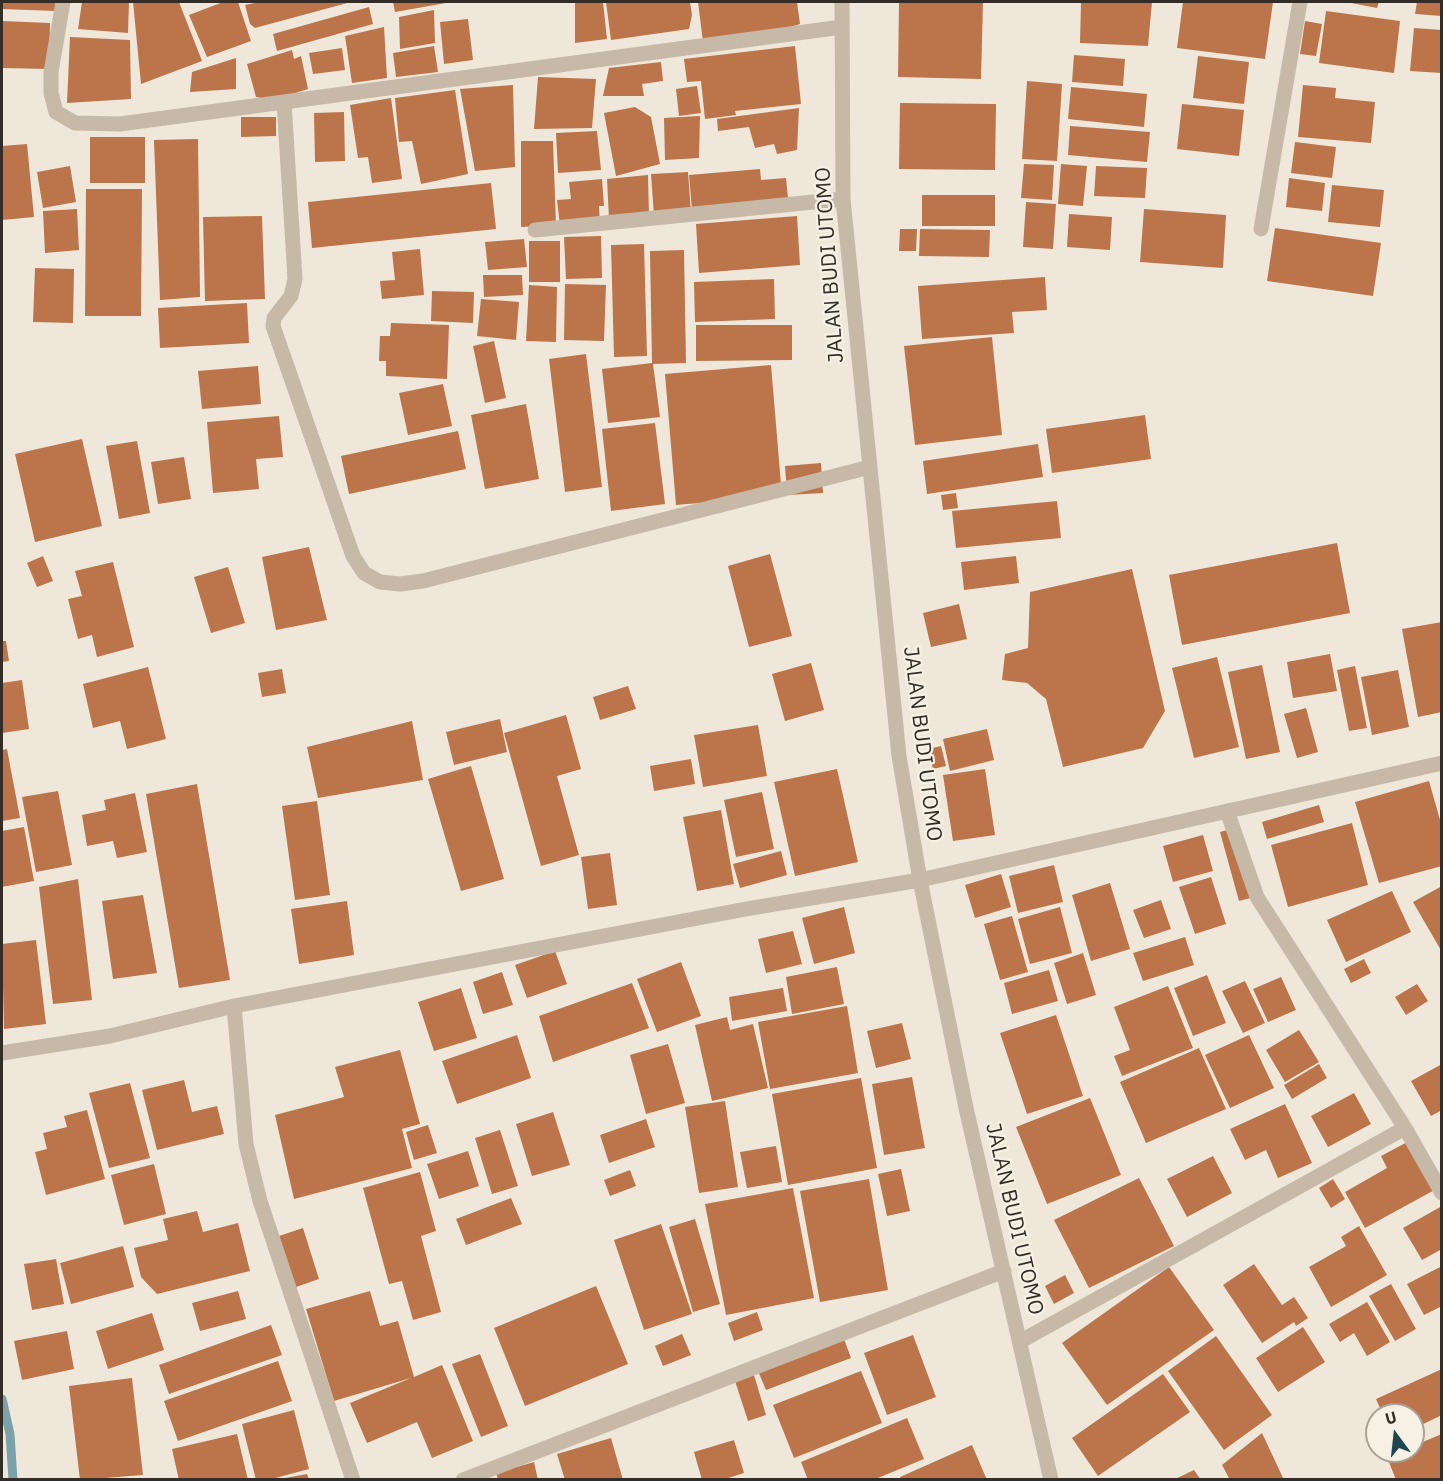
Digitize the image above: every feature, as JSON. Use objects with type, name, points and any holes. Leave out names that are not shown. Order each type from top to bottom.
[{"type":"street","points":[[63,2],[51,72],[51,93],[56,112],[75,123],[120,123],[842,27]]},
{"type":"street","name":"JALAN BUDI UTOMO","points":[[842,2],[843,199],[899,756],[920,880],[966,1108],[1021,1341],[1047,1478]]},
{"type":"street","points":[[1261,229],[1300,2]]},
{"type":"street","points":[[284,102],[295,279],[291,296],[274,318],[273,326],[353,556],[364,573],[380,582],[400,584],[423,581],[870,467]]},
{"type":"street","points":[[535,230],[843,199]]},
{"type":"street","points":[[2,1053],[110,1036],[234,1005],[735,911],[920,880],[1442,763]]},
{"type":"street","points":[[1227,811],[1257,897],[1405,1128],[1442,1193]]},
{"type":"street","points":[[234,1005],[246,1144],[260,1201],[353,1479]]},
{"type":"street","points":[[1021,1341],[1405,1128]]},
{"type":"street","points":[[463,1479],[1004,1271]]},
{"type":"building","points":[[2,2],[56,2],[56,11],[2,9]]},
{"type":"building","points":[[82,2],[129,2],[128,33],[78,29]]},
{"type":"building","points":[[133,2],[179,2],[202,61],[141,84]]},
{"type":"building","points":[[223,2],[238,2],[251,41],[207,57],[189,15]]},
{"type":"building","points":[[260,2],[351,2],[255,28],[250,24],[245,5]]},
{"type":"building","points":[[393,2],[446,2],[446,3],[395,12]]},
{"type":"building","points":[[575,2],[603,2],[607,39],[575,43]]},
{"type":"building","points":[[606,2],[690,2],[692,15],[689,29],[611,40]]},
{"type":"building","points":[[698,2],[797,2],[800,24],[767,35],[703,42]]},
{"type":"building","points":[[899,2],[983,2],[981,79],[898,77]]},
{"type":"building","points":[[1081,2],[1152,2],[1148,46],[1080,43]]},
{"type":"building","points":[[1183,2],[1273,2],[1265,59],[1177,48]]},
{"type":"building","points":[[1346,2],[1379,2],[1377,8]]},
{"type":"building","points":[[1417,2],[1442,2],[1442,16],[1415,14]]},
{"type":"building","points":[[369,7],[373,24],[277,51],[273,34]]},
{"type":"building","points":[[434,10],[435,43],[400,49],[399,17]]},
{"type":"building","points":[[1326,11],[1400,21],[1394,73],[1319,63]]},
{"type":"building","points":[[468,19],[473,60],[444,64],[440,22]]},
{"type":"building","points":[[2,21],[50,23],[49,69],[2,68]]},
{"type":"building","points":[[1305,21],[1322,24],[1316,56],[1300,54]]},
{"type":"building","points":[[384,27],[387,78],[352,83],[345,36]]},
{"type":"building","points":[[1414,28],[1442,30],[1442,73],[1410,71]]},
{"type":"building","points":[[70,37],[130,40],[131,99],[67,103]]},
{"type":"building","points":[[434,46],[438,72],[396,77],[393,53]]},
{"type":"building","points":[[795,46],[801,104],[735,111],[736,115],[705,119],[701,81],[687,82],[684,59]]},
{"type":"building","points":[[342,48],[345,70],[313,74],[309,53]]},
{"type":"building","points":[[292,50],[294,59],[301,56],[308,89],[273,100],[256,97],[247,64]]},
{"type":"building","points":[[1074,55],[1125,59],[1123,86],[1072,82]]},
{"type":"building","points":[[1198,56],[1249,62],[1244,104],[1193,98]]},
{"type":"building","points":[[236,58],[236,89],[190,92],[192,72]]},
{"type":"building","points":[[661,62],[663,81],[642,84],[644,96],[603,96],[609,68]]},
{"type":"building","points":[[538,77],[596,79],[592,128],[534,129]]},
{"type":"building","points":[[1027,81],[1062,84],[1057,161],[1022,159]]},
{"type":"building","points":[[513,85],[515,167],[475,171],[460,89]]},
{"type":"building","points":[[1303,85],[1336,88],[1335,98],[1375,102],[1371,143],[1298,137]]},
{"type":"building","points":[[697,86],[701,113],[679,116],[676,89]]},
{"type":"building","points":[[1071,87],[1147,94],[1144,127],[1068,119]]},
{"type":"building","points":[[455,90],[468,174],[421,184],[412,141],[399,142],[395,98]]},
{"type":"building","points":[[391,98],[402,179],[372,183],[368,157],[358,158],[350,105]]},
{"type":"building","points":[[900,103],[996,104],[995,170],[899,169]]},
{"type":"building","points":[[1182,104],[1244,110],[1239,156],[1177,149]]},
{"type":"building","points":[[635,107],[651,117],[660,164],[616,176],[604,113]]},
{"type":"building","points":[[799,108],[797,150],[777,154],[774,144],[755,148],[749,127],[718,131],[717,119]]},
{"type":"building","points":[[344,112],[345,161],[315,162],[314,113]]},
{"type":"building","points":[[700,116],[699,158],[665,160],[664,118]]},
{"type":"building","points":[[241,117],[276,117],[276,136],[241,137]]},
{"type":"building","points":[[1070,126],[1150,132],[1147,162],[1068,155]]},
{"type":"building","points":[[597,131],[601,170],[558,173],[556,133]]},
{"type":"building","points":[[90,137],[145,137],[145,183],[90,183]]},
{"type":"building","points":[[198,139],[200,297],[160,300],[154,140]]},
{"type":"building","points":[[521,141],[553,141],[556,225],[521,227]]},
{"type":"building","points":[[1295,142],[1336,147],[1332,178],[1291,173]]},
{"type":"building","points":[[27,144],[34,217],[2,220],[2,146]]},
{"type":"building","points":[[1024,164],[1054,165],[1052,200],[1021,198]]},
{"type":"building","points":[[1061,164],[1087,166],[1083,206],[1058,204]]},
{"type":"building","points":[[70,166],[76,202],[43,208],[37,172]]},
{"type":"building","points":[[1096,166],[1147,168],[1145,198],[1094,196]]},
{"type":"building","points":[[760,169],[761,180],[786,178],[789,209],[692,210],[689,175]]},
{"type":"building","points":[[688,172],[691,213],[654,216],[651,174]]},
{"type":"building","points":[[648,175],[649,217],[609,219],[607,179]]},
{"type":"building","points":[[1289,178],[1325,183],[1322,211],[1286,207]]},
{"type":"building","points":[[602,179],[604,206],[599,206],[600,227],[560,226],[557,200],[571,199],[569,182]]},
{"type":"building","points":[[491,183],[496,229],[312,248],[308,202]]},
{"type":"building","points":[[1332,185],[1384,190],[1380,227],[1328,222]]},
{"type":"building","points":[[86,189],[142,189],[141,316],[85,316]]},
{"type":"building","points":[[922,195],[995,195],[995,226],[922,226]]},
{"type":"building","points":[[1026,202],[1056,204],[1053,249],[1023,247]]},
{"type":"building","points":[[77,209],[79,250],[45,253],[43,211]]},
{"type":"building","points":[[1144,209],[1226,215],[1223,268],[1140,262]]},
{"type":"building","points":[[1069,214],[1112,217],[1110,250],[1067,247]]},
{"type":"building","points":[[262,216],[265,299],[205,301],[203,217]]},
{"type":"building","points":[[797,216],[800,265],[699,273],[696,224]]},
{"type":"building","points":[[1275,228],[1381,243],[1373,296],[1267,281]]},
{"type":"building","points":[[900,229],[917,229],[916,251],[899,251]]},
{"type":"building","points":[[920,229],[990,230],[989,257],[919,256]]},
{"type":"building","points":[[601,236],[602,278],[566,279],[564,237]]},
{"type":"building","points":[[524,239],[527,267],[488,270],[485,242]]},
{"type":"building","points":[[529,241],[560,241],[560,282],[529,282]]},
{"type":"building","points":[[644,244],[647,356],[614,357],[611,245]]},
{"type":"building","points":[[420,249],[424,295],[382,299],[380,281],[395,280],[392,252]]},
{"type":"building","points":[[684,250],[686,363],[653,364],[660,417],[608,423],[602,369],[652,363],[650,251]]},
{"type":"building","points":[[35,268],[74,269],[73,323],[33,322]]},
{"type":"building","points":[[483,275],[522,275],[523,295],[484,297]]},
{"type":"building","points":[[1045,277],[1047,310],[1012,312],[1014,333],[922,339],[918,286]]},
{"type":"building","points":[[774,279],[775,319],[695,322],[694,282]]},
{"type":"building","points":[[565,284],[606,285],[604,341],[564,340]]},
{"type":"building","points":[[529,285],[557,287],[556,342],[526,341]]},
{"type":"building","points":[[432,291],[474,292],[473,323],[431,321]]},
{"type":"building","points":[[481,299],[519,302],[516,340],[477,336]]},
{"type":"building","points":[[247,303],[249,343],[160,348],[158,308]]},
{"type":"building","points":[[391,323],[449,325],[447,379],[386,376],[386,361],[379,361],[380,336],[390,336]]},
{"type":"building","points":[[696,325],[792,325],[792,360],[696,361]]},
{"type":"building","points":[[992,337],[1002,435],[915,445],[904,346]]},
{"type":"building","points":[[494,341],[506,398],[485,403],[473,346]]},
{"type":"building","points":[[586,354],[602,487],[565,492],[549,359]]},
{"type":"building","points":[[771,365],[782,496],[676,505],[665,374]]},
{"type":"building","points":[[258,366],[261,404],[202,409],[198,371]]},
{"type":"building","points":[[443,384],[452,426],[408,435],[399,393]]},
{"type":"building","points":[[526,404],[539,479],[485,489],[471,415]]},
{"type":"building","points":[[1145,415],[1151,459],[1052,473],[1046,429]]},
{"type":"building","points":[[279,416],[283,457],[256,459],[259,489],[213,493],[207,422]]},
{"type":"building","points":[[655,423],[665,504],[611,511],[602,429]]},
{"type":"building","points":[[458,431],[466,469],[349,494],[341,456]]},
{"type":"building","points":[[82,439],[102,526],[35,542],[15,454]]},
{"type":"building","points":[[137,441],[150,513],[119,519],[106,446]]},
{"type":"building","points":[[1038,444],[1043,477],[927,494],[923,461]]},
{"type":"building","points":[[184,457],[191,499],[158,504],[151,462]]},
{"type":"building","points":[[821,463],[823,493],[787,495],[785,466]]},
{"type":"building","points":[[956,493],[958,508],[943,510],[941,495]]},
{"type":"building","points":[[1057,501],[1061,538],[956,548],[952,511]]},
{"type":"building","points":[[1337,543],[1350,613],[1182,645],[1169,575]]},
{"type":"building","points":[[309,547],[327,620],[276,630],[262,557]]},
{"type":"building","points":[[770,554],[792,636],[749,647],[728,566]]},
{"type":"building","points":[[43,556],[53,581],[37,587],[27,563]]},
{"type":"building","points":[[1016,556],[1019,583],[964,590],[961,562]]},
{"type":"building","points":[[113,562],[134,647],[97,657],[92,635],[78,639],[68,599],[82,596],[75,571]]},
{"type":"building","points":[[228,567],[245,623],[211,633],[194,577]]},
{"type":"building","points":[[1132,569],[1165,711],[1143,748],[1063,767],[1046,699],[1027,683],[1002,680],[1005,654],[1028,648],[1030,592]]},
{"type":"building","points":[[959,604],[967,639],[931,647],[923,613]]},
{"type":"building","points":[[1442,622],[1442,712],[1418,717],[1402,629]]},
{"type":"building","points":[[2,641],[6,641],[9,661],[2,662]]},
{"type":"building","points":[[1330,654],[1337,691],[1293,698],[1287,662]]},
{"type":"building","points":[[1217,657],[1239,747],[1194,758],[1172,668]]},
{"type":"building","points":[[811,663],[824,710],[785,721],[772,674]]},
{"type":"building","points":[[1262,665],[1280,752],[1246,759],[1228,672]]},
{"type":"building","points":[[1355,666],[1367,728],[1349,731],[1337,670]]},
{"type":"building","points":[[148,667],[166,739],[127,749],[120,721],[93,728],[83,684]]},
{"type":"building","points":[[282,669],[286,693],[262,697],[258,673]]},
{"type":"building","points":[[1398,670],[1409,727],[1372,735],[1361,677]]},
{"type":"building","points":[[22,680],[29,729],[2,733],[2,683]]},
{"type":"building","points":[[628,686],[636,709],[600,720],[593,697]]},
{"type":"building","points":[[1306,708],[1318,752],[1297,758],[1284,714]]},
{"type":"building","points":[[566,715],[581,769],[557,776],[579,855],[541,866],[504,733]]},
{"type":"building","points":[[500,719],[507,752],[454,765],[446,732]]},
{"type":"building","points":[[412,721],[423,780],[318,798],[307,747]]},
{"type":"building","points":[[758,725],[767,776],[703,787],[694,735]]},
{"type":"building","points":[[987,729],[994,760],[950,771],[943,739]]},
{"type":"building","points":[[941,746],[946,766],[933,769],[928,749]]},
{"type":"building","points":[[7,749],[20,818],[2,821],[2,750]]},
{"type":"building","points":[[691,759],[695,784],[654,791],[650,766]]},
{"type":"building","points":[[471,766],[504,879],[461,891],[428,779]]},
{"type":"building","points":[[837,769],[858,862],[795,876],[774,782]]},
{"type":"building","points":[[985,769],[995,835],[953,841],[943,775]]},
{"type":"building","points":[[1429,781],[1442,827],[1442,866],[1379,883],[1355,802]]},
{"type":"building","points":[[197,784],[230,980],[179,988],[146,794]]},
{"type":"building","points":[[58,791],[72,865],[36,872],[22,797]]},
{"type":"building","points":[[762,792],[774,849],[736,857],[724,800]]},
{"type":"building","points":[[135,793],[147,852],[117,858],[113,841],[87,846],[82,815],[106,810],[104,800]]},
{"type":"building","points":[[317,801],[330,895],[295,900],[282,806]]},
{"type":"building","points":[[1319,805],[1324,822],[1267,839],[1262,822]]},
{"type":"building","points":[[721,810],[734,884],[697,891],[683,817]]},
{"type":"building","points":[[1352,823],[1368,885],[1288,907],[1271,845]]},
{"type":"building","points":[[24,827],[34,881],[2,887],[2,831]]},
{"type":"building","points":[[1239,827],[1258,896],[1239,901],[1220,832]]},
{"type":"building","points":[[1203,835],[1213,871],[1173,882],[1163,846]]},
{"type":"building","points":[[781,851],[787,875],[740,888],[733,864]]},
{"type":"building","points":[[610,853],[617,905],[588,909],[581,857]]},
{"type":"building","points":[[1054,865],[1063,902],[1018,913],[1009,876]]},
{"type":"building","points":[[1001,874],[1011,907],[975,918],[965,885]]},
{"type":"building","points":[[1211,877],[1226,924],[1195,934],[1179,887]]},
{"type":"building","points":[[78,879],[92,1000],[53,1004],[39,887]]},
{"type":"building","points":[[1110,883],[1130,949],[1091,961],[1072,895]]},
{"type":"building","points":[[1442,886],[1442,952],[1413,902]]},
{"type":"building","points":[[1392,891],[1411,932],[1346,962],[1327,920]]},
{"type":"building","points":[[143,895],[157,973],[113,979],[102,901]]},
{"type":"building","points":[[1161,900],[1171,929],[1144,938],[1133,910]]},
{"type":"building","points":[[347,901],[354,955],[299,964],[291,909]]},
{"type":"building","points":[[844,907],[855,953],[814,964],[802,918]]},
{"type":"building","points":[[1060,907],[1072,953],[1030,964],[1018,919]]},
{"type":"building","points":[[1012,916],[1028,972],[1000,980],[984,924]]},
{"type":"building","points":[[793,931],[802,964],[766,973],[758,939]]},
{"type":"building","points":[[1185,937],[1194,965],[1143,981],[1133,953]]},
{"type":"building","points":[[36,940],[46,1024],[4,1029],[2,944]]},
{"type":"building","points":[[555,951],[567,984],[527,998],[515,965]]},
{"type":"building","points":[[1083,953],[1096,995],[1067,1004],[1054,963]]},
{"type":"building","points":[[1364,959],[1371,973],[1351,983],[1344,969]]},
{"type":"building","points":[[681,962],[701,1016],[657,1032],[637,979]]},
{"type":"building","points":[[837,967],[844,1004],[792,1014],[786,977]]},
{"type":"building","points":[[1049,970],[1058,1001],[1012,1014],[1004,983]]},
{"type":"building","points":[[502,972],[513,1005],[483,1014],[473,982]]},
{"type":"building","points":[[1207,975],[1226,1023],[1193,1036],[1174,988]]},
{"type":"building","points":[[1281,977],[1296,1010],[1268,1022],[1253,989]]},
{"type":"building","points":[[1245,981],[1265,1023],[1243,1033],[1222,991]]},
{"type":"building","points":[[632,983],[649,1028],[553,1062],[539,1016]]},
{"type":"building","points":[[1417,984],[1428,1001],[1406,1015],[1395,997]]},
{"type":"building","points":[[1168,986],[1193,1048],[1122,1076],[1114,1056],[1130,1050],[1114,1007]]},
{"type":"building","points":[[461,988],[477,1038],[434,1051],[418,1002]]},
{"type":"building","points":[[783,988],[787,1011],[732,1021],[729,997]]},
{"type":"building","points":[[847,1006],[858,1073],[770,1089],[758,1022]]},
{"type":"building","points":[[1056,1015],[1083,1096],[1027,1114],[1000,1033]]},
{"type":"building","points":[[727,1017],[730,1030],[753,1024],[768,1088],[712,1101],[695,1025]]},
{"type":"building","points":[[902,1023],[911,1059],[876,1068],[867,1031]]},
{"type":"building","points":[[1299,1030],[1319,1062],[1285,1082],[1266,1050]]},
{"type":"building","points":[[517,1035],[531,1078],[457,1104],[442,1061]]},
{"type":"building","points":[[1249,1035],[1274,1088],[1230,1108],[1205,1055]]},
{"type":"building","points":[[668,1044],[685,1103],[646,1114],[630,1055]]},
{"type":"building","points":[[1199,1048],[1226,1109],[1146,1143],[1120,1082]]},
{"type":"building","points":[[400,1050],[420,1124],[402,1129],[412,1168],[294,1199],[275,1115],[344,1097],[335,1067]]},
{"type":"building","points":[[1319,1064],[1327,1078],[1292,1099],[1284,1085]]},
{"type":"building","points":[[1442,1064],[1442,1110],[1431,1116],[1411,1081]]},
{"type":"building","points":[[912,1077],[925,1148],[884,1155],[872,1084]]},
{"type":"building","points":[[861,1078],[877,1168],[788,1185],[772,1094]]},
{"type":"building","points":[[184,1080],[192,1112],[217,1106],[224,1134],[157,1150],[142,1090]]},
{"type":"building","points":[[130,1083],[150,1158],[109,1168],[89,1093]]},
{"type":"building","points":[[1354,1093],[1371,1124],[1328,1147],[1311,1116]]},
{"type":"building","points":[[1090,1098],[1121,1175],[1047,1204],[1016,1127]]},
{"type":"building","points":[[725,1101],[738,1187],[699,1193],[685,1107]]},
{"type":"building","points":[[1285,1104],[1312,1163],[1278,1178],[1266,1150],[1245,1160],[1230,1129]]},
{"type":"building","points":[[87,1110],[105,1179],[46,1195],[35,1152],[47,1149],[43,1133],[67,1127],[64,1116]]},
{"type":"building","points":[[553,1112],[570,1165],[532,1176],[516,1124]]},
{"type":"building","points":[[646,1119],[655,1147],[609,1163],[600,1135]]},
{"type":"building","points":[[428,1125],[437,1153],[414,1160],[406,1132]]},
{"type":"building","points":[[500,1130],[518,1186],[492,1194],[475,1138]]},
{"type":"building","points":[[1413,1139],[1440,1187],[1365,1228],[1345,1192],[1387,1168],[1381,1156]]},
{"type":"building","points":[[776,1146],[782,1182],[747,1188],[740,1152]]},
{"type":"building","points":[[468,1151],[479,1186],[439,1199],[427,1164]]},
{"type":"building","points":[[1213,1156],[1232,1193],[1187,1217],[1167,1179]]},
{"type":"building","points":[[154,1164],[166,1214],[124,1225],[111,1175]]},
{"type":"building","points":[[901,1169],[910,1211],[887,1216],[878,1174]]},
{"type":"building","points":[[630,1170],[636,1186],[610,1196],[604,1180]]},
{"type":"building","points":[[420,1172],[436,1231],[421,1236],[441,1312],[413,1320],[402,1281],[389,1284],[363,1188]]},
{"type":"building","points":[[1139,1178],[1174,1246],[1089,1288],[1054,1220]]},
{"type":"building","points":[[869,1179],[888,1290],[820,1302],[800,1191]]},
{"type":"building","points":[[1333,1179],[1345,1199],[1331,1208],[1319,1188]]},
{"type":"building","points":[[793,1188],[814,1298],[726,1315],[705,1204]]},
{"type":"building","points":[[511,1198],[522,1224],[466,1245],[456,1219]]},
{"type":"building","points":[[1442,1206],[1442,1249],[1422,1260],[1403,1228]]},
{"type":"building","points":[[197,1211],[203,1232],[238,1223],[250,1271],[157,1294],[141,1277],[134,1248],[168,1240],[163,1219]]},
{"type":"building","points":[[695,1219],[720,1304],[693,1312],[669,1227]]},
{"type":"building","points":[[661,1224],[692,1314],[644,1330],[614,1240]]},
{"type":"building","points":[[1359,1226],[1387,1275],[1331,1307],[1309,1267],[1346,1246],[1341,1237]]},
{"type":"building","points":[[303,1228],[319,1279],[296,1287],[279,1236]]},
{"type":"building","points":[[123,1246],[134,1287],[71,1304],[60,1263]]},
{"type":"building","points":[[56,1259],[64,1304],[32,1310],[24,1264]]},
{"type":"building","points":[[1254,1264],[1282,1305],[1294,1297],[1308,1318],[1296,1326],[1294,1322],[1262,1343],[1223,1285]]},
{"type":"building","points":[[1442,1266],[1442,1306],[1424,1315],[1407,1284]]},
{"type":"building","points":[[1169,1267],[1214,1330],[1107,1405],[1062,1343]]},
{"type":"building","points":[[1065,1275],[1074,1293],[1054,1304],[1045,1286]]},
{"type":"building","points":[[1391,1284],[1416,1329],[1395,1341],[1369,1296]]},
{"type":"building","points":[[596,1286],[628,1364],[525,1406],[494,1328]]},
{"type":"building","points":[[238,1291],[246,1319],[200,1331],[192,1303]]},
{"type":"building","points":[[370,1291],[380,1326],[398,1321],[414,1377],[442,1365],[473,1441],[432,1458],[417,1422],[367,1443],[350,1403],[411,1378],[334,1401],[306,1309]]},
{"type":"building","points":[[1367,1302],[1390,1342],[1367,1356],[1354,1333],[1340,1342],[1329,1324]]},
{"type":"building","points":[[757,1312],[763,1330],[734,1341],[728,1323]]},
{"type":"building","points":[[152,1313],[164,1350],[108,1369],[96,1331]]},
{"type":"building","points":[[271,1325],[282,1355],[169,1394],[159,1365]]},
{"type":"building","points":[[1303,1327],[1325,1362],[1278,1392],[1256,1358]]},
{"type":"building","points":[[67,1331],[74,1369],[22,1380],[14,1341]]},
{"type":"building","points":[[682,1334],[691,1355],[663,1366],[655,1346]]},
{"type":"building","points":[[913,1335],[936,1397],[887,1415],[864,1353]]},
{"type":"building","points":[[1216,1336],[1272,1415],[1224,1450],[1168,1371]]},
{"type":"building","points":[[844,1339],[851,1358],[766,1390],[758,1371]]},
{"type":"building","points":[[480,1354],[508,1426],[481,1437],[452,1364]]},
{"type":"building","points":[[278,1361],[292,1401],[178,1441],[164,1401]]},
{"type":"building","points":[[1442,1369],[1442,1415],[1425,1423],[1425,1403],[1378,1403],[1376,1399]]},
{"type":"building","points":[[861,1371],[882,1423],[794,1458],[773,1405]]},
{"type":"building","points":[[1163,1374],[1190,1412],[1098,1476],[1072,1438]]},
{"type":"building","points":[[754,1375],[766,1415],[748,1421],[735,1381]]},
{"type":"building","points":[[132,1378],[143,1475],[80,1480],[69,1386]]},
{"type":"building","points":[[294,1410],[309,1469],[268,1480],[256,1480],[242,1424]]},
{"type":"building","points":[[907,1418],[924,1459],[873,1480],[808,1480],[801,1462]]},
{"type":"building","points":[[1262,1433],[1284,1480],[1230,1480],[1222,1465]]},
{"type":"building","points":[[237,1434],[248,1480],[179,1480],[172,1449]]},
{"type":"building","points":[[1442,1434],[1442,1480],[1396,1480],[1389,1463],[1425,1463],[1425,1441]]},
{"type":"building","points":[[611,1438],[623,1480],[565,1480],[557,1454]]},
{"type":"building","points":[[734,1440],[744,1473],[722,1480],[702,1480],[694,1452]]},
{"type":"building","points":[[972,1445],[987,1480],[901,1480],[900,1477]]},
{"type":"building","points":[[534,1462],[538,1480],[498,1480],[496,1473]]},
{"type":"building","points":[[1194,1470],[1201,1480],[1173,1480]]},
{"type":"building","points":[[307,1474],[309,1480],[285,1480],[285,1478]]},
{"type":"waterway","points":[[2,1399],[10,1434],[13,1480]]}]
